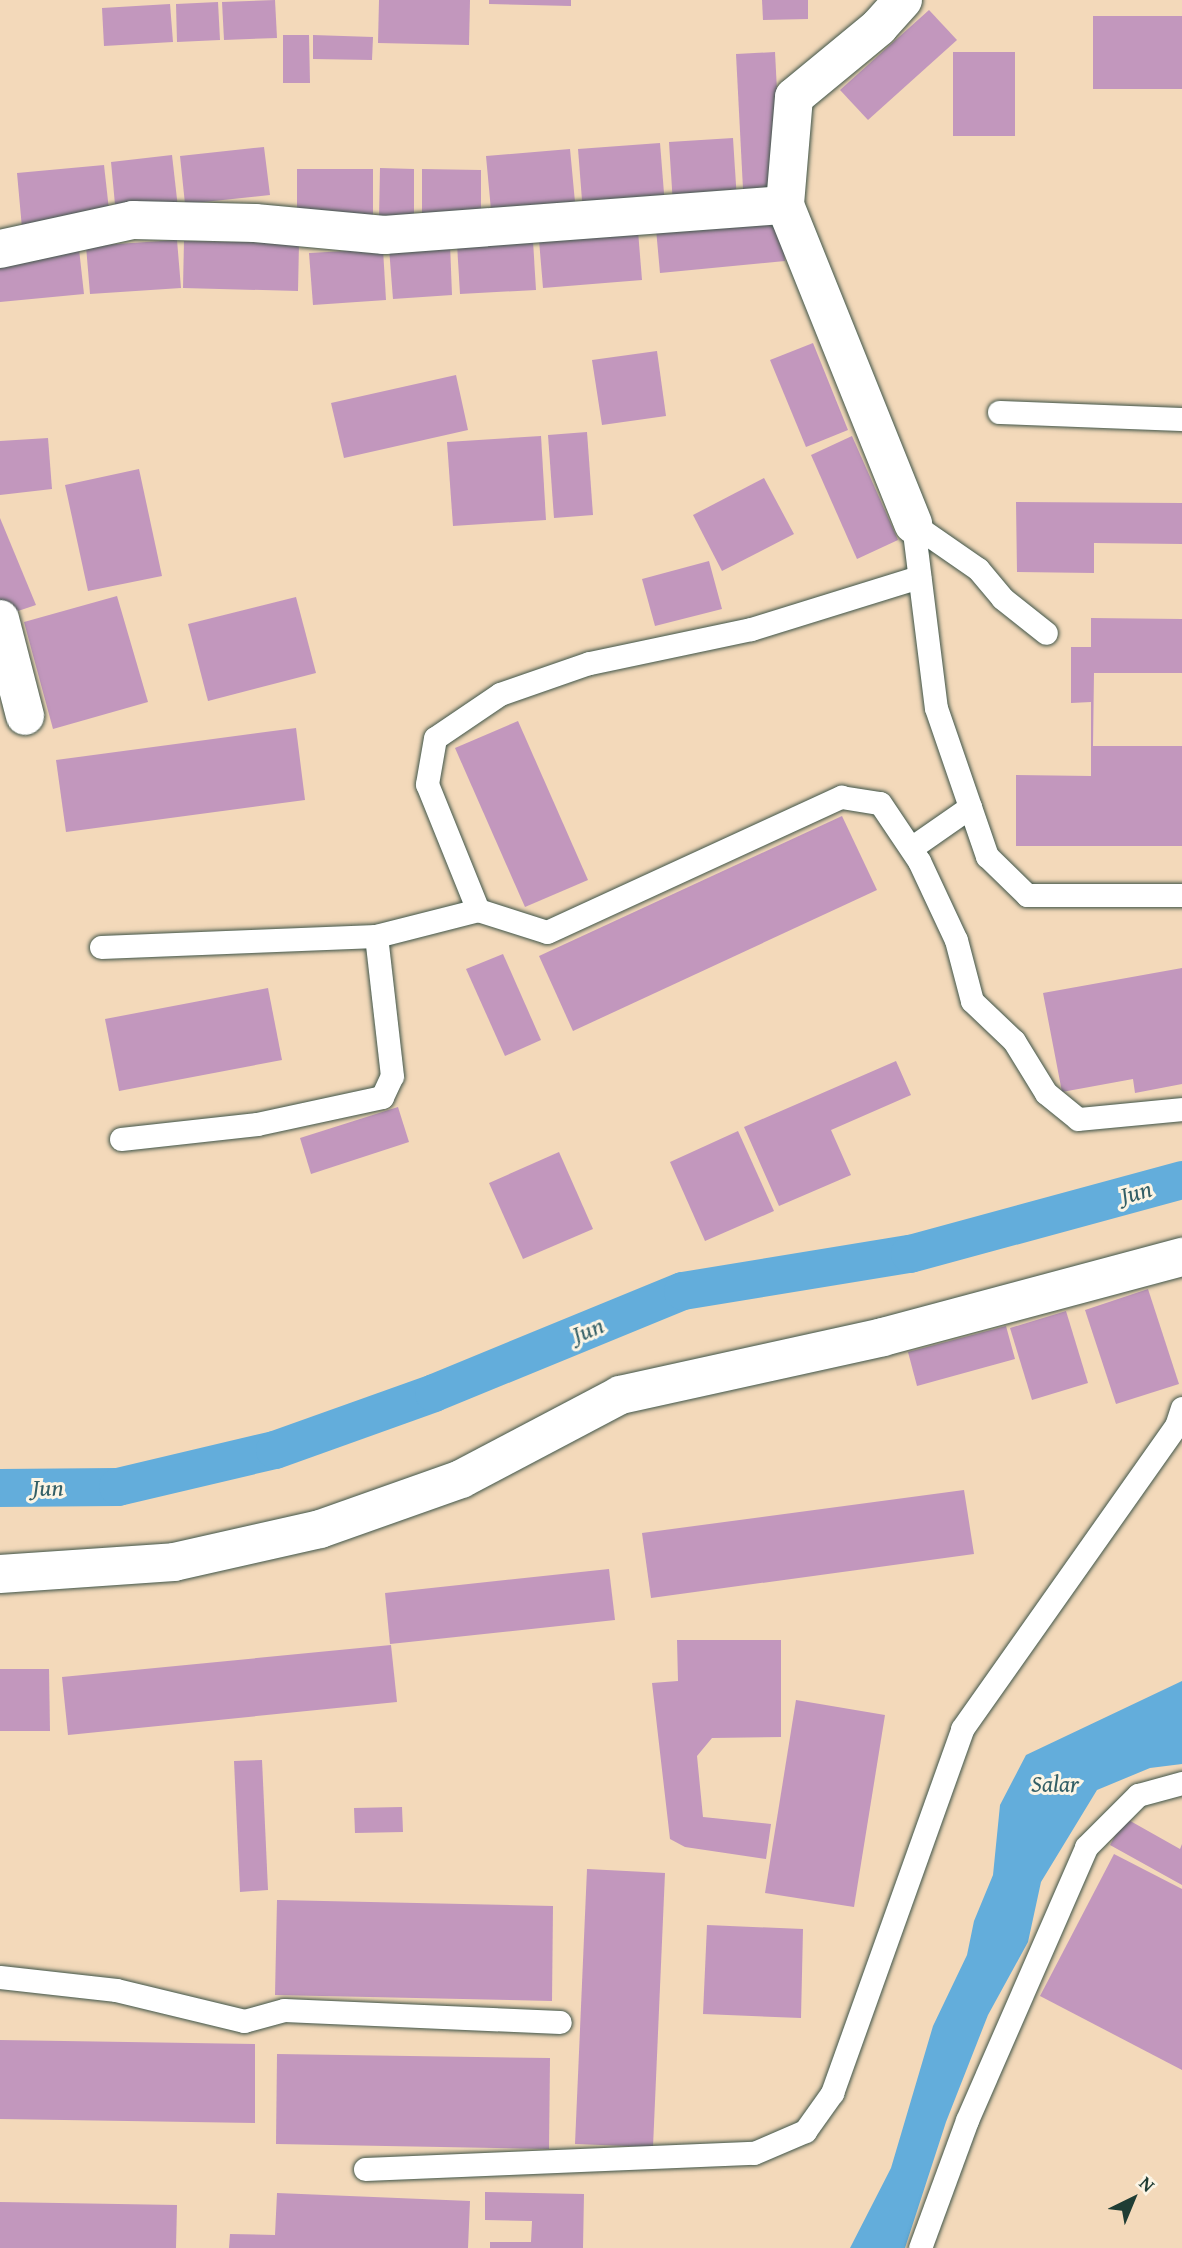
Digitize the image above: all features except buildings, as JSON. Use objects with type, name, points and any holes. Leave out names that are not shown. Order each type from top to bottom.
[{"type":"street","points":[[904,0],[879,27],[794,97],[785,205],[913,524]]},
{"type":"street","points":[[0,249],[133,220],[255,223],[384,235],[785,205]]},
{"type":"street","points":[[0,619],[25,716]]},
{"type":"street","points":[[0,1574],[174,1562],[320,1529],[461,1479],[620,1395],[883,1337],[1182,1256]]},
{"type":"lane","points":[[999,412],[1182,419]]},
{"type":"lane","points":[[913,524],[936,708],[988,856],[1027,895],[1182,895]]},
{"type":"lane","points":[[913,524],[978,569],[1002,598],[1046,632]]},
{"type":"lane","points":[[478,910],[427,784],[435,738],[500,694],[589,663],[751,629],[919,577]]},
{"type":"lane","points":[[101,947],[376,936],[478,910],[547,932],[841,797],[880,803],[911,848],[956,940],[972,1001],[1014,1041],[1046,1093],[1078,1119],[1182,1109]]},
{"type":"lane","points":[[911,848],[970,807]]},
{"type":"lane","points":[[121,1139],[257,1124],[382,1097],[391,1076],[376,936]]},
{"type":"lane","points":[[365,2169],[754,2153],[805,2131],[832,2093],[962,1729],[1176,1426],[1182,1408]]},
{"type":"lane","points":[[920,2248],[967,2120],[1086,1847],[1138,1795],[1182,1783]]},
{"type":"lane","points":[[0,1976],[116,1990],[244,2021],[298,2010],[560,2022]]},
{"type":"water","name":"Salar","points":[[1182,1681],[1182,1764],[1150,1768],[1097,1790],[1041,1882],[1028,1942],[988,2015],[946,2122],[905,2248],[850,2248],[891,2168],[933,2026],[967,1955],[974,1921],[993,1875],[1000,1805],[1026,1755]]},
{"type":"waterway","name":"Jun","points":[[0,1488],[118,1487],[275,1450],[434,1393],[683,1291],[910,1254],[1182,1180]]}]
